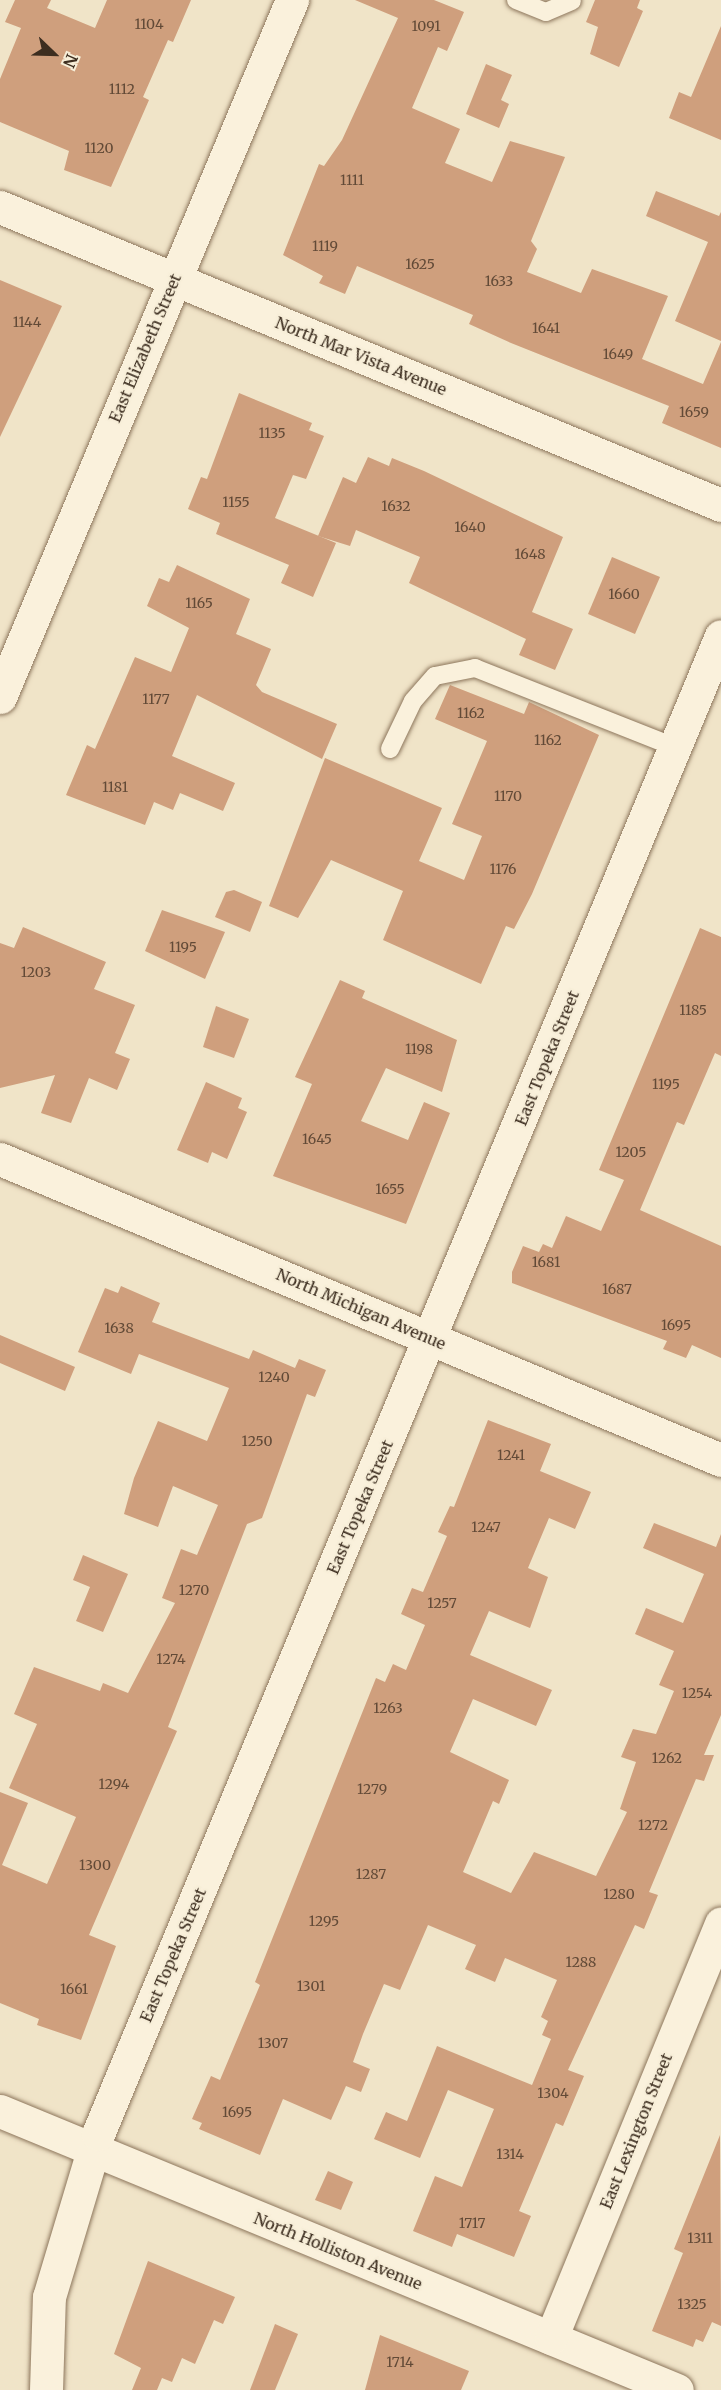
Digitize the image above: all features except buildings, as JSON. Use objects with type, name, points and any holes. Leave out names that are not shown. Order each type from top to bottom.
[{"type":"street","name":"East Elizabeth Street","points":[[0,697],[292,0]]},
{"type":"street","name":"North Mar Vista Avenue","points":[[0,207],[721,505]]},
{"type":"street","name":"East Topeka Street","points":[[46,2390],[49,2297],[94,2150],[721,636]]},
{"type":"street","name":"North Michigan Avenue","points":[[0,1159],[721,1460]]},
{"type":"street","name":"East Lexington Street","points":[[551,2338],[721,1924]]},
{"type":"street","name":"North Holliston Avenue","points":[[0,2111],[677,2390]]},
{"type":"lane","points":[[516,0],[546,12],[572,1]]},
{"type":"lane","points":[[390,749],[413,701],[435,676],[475,668],[675,747]]}]
